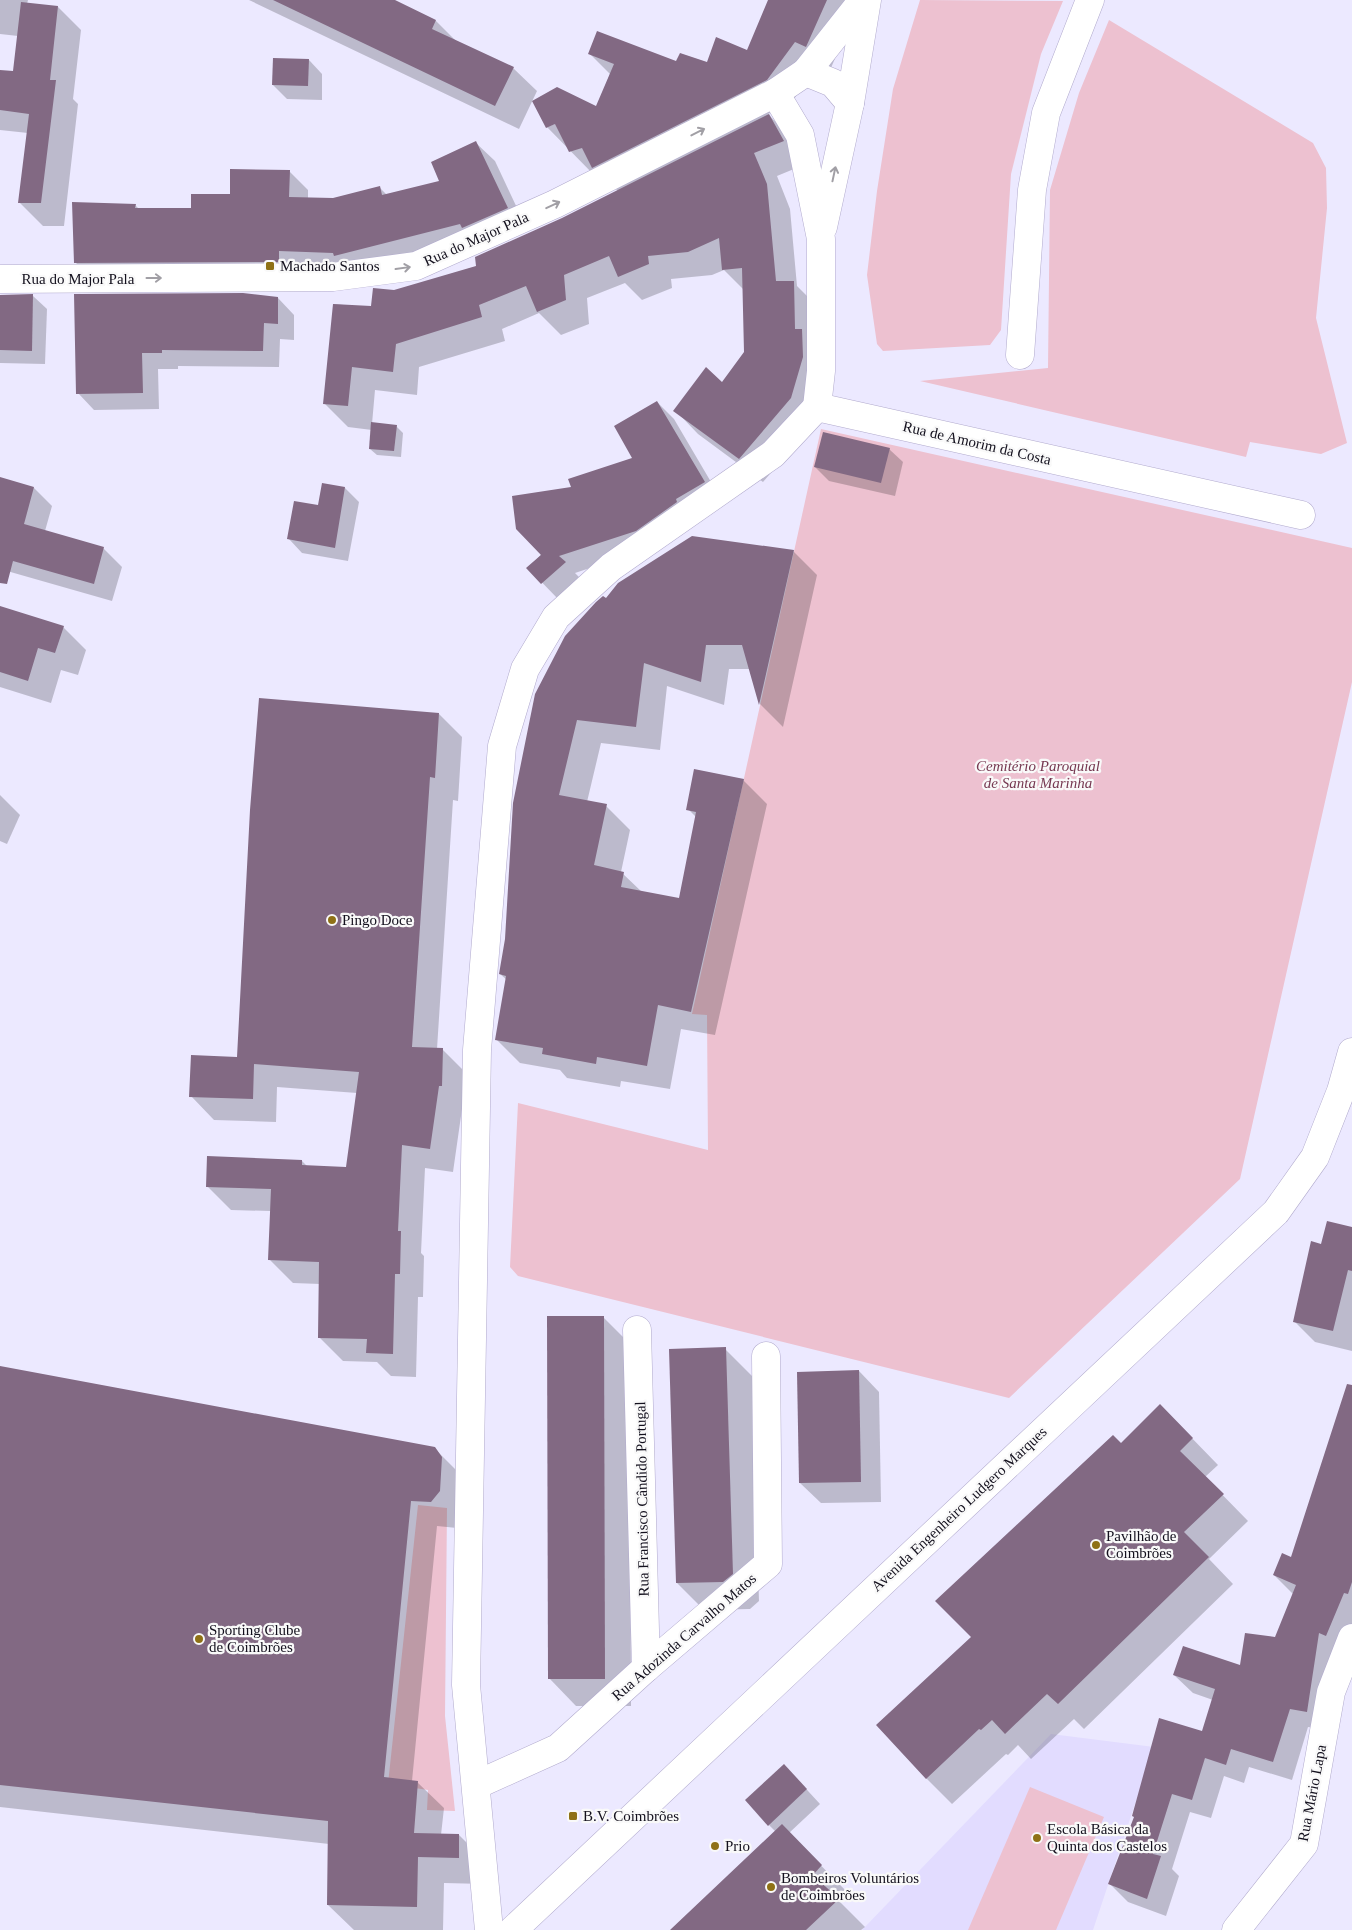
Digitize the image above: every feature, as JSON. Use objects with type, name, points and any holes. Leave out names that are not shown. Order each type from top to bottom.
[{"type":"street","name":"Rua do Major Pala","points":[[0,279],[333,277],[416,266],[554,204],[775,93],[806,72],[863,0]]},
{"type":"street","points":[[821,239],[850,103],[867,0]]},
{"type":"street","points":[[1020,355],[1032,190],[1046,112],[1090,0]]},
{"type":"street","points":[[806,72],[833,83],[850,103]]},
{"type":"street","points":[[489,1930],[466,1685],[477,1050],[502,746],[525,669],[556,617],[611,566],[774,454],[817,407],[821,371],[821,239],[800,135],[775,93]]},
{"type":"street","name":"Rua de Amorim da Costa","points":[[817,407],[1301,515]]},
{"type":"street","name":"Avenida Engenheiro Ludgero Marques","points":[[513,1930],[1276,1212],[1315,1157],[1341,1091],[1352,1052]]},
{"type":"street","name":"Rua Francisco Cândido Portugal","points":[[637,1330],[646,1668]]},
{"type":"street","name":"Rua Adozinda Carvalho Matos","points":[[476,1785],[558,1748],[646,1668],[768,1564],[766,1356]]},
{"type":"street","name":"Rua Mário Lapa","points":[[1236,1930],[1304,1844],[1331,1692],[1352,1638]]},
{"type":"shaded area","name":"Escola Básica da Quinta dos Castelos","points":[[1051,1734],[1154,1747],[1093,1930],[862,1930]]},
{"type":"green space","points":[[920,0],[1063,1],[1041,54],[1011,174],[1001,330],[990,345],[883,351],[877,344],[867,275],[877,191],[893,89]]},
{"type":"green space","points":[[1109,20],[1313,143],[1326,168],[1327,208],[1316,318],[1347,443],[1321,454],[1250,442],[1246,457],[920,381],[1048,368],[1050,190],[1079,93]]},
{"type":"green space","name":"Cemitério Paroquial de Santa Marinha","points":[[821,429],[1352,548],[1352,682],[1240,1179],[1009,1398],[518,1276],[510,1267],[518,1103],[708,1150],[707,1015],[692,1014]]},
{"type":"green space","points":[[418,1505],[447,1508],[445,1716],[455,1811],[427,1810],[428,1790],[388,1784]]},
{"type":"green space","points":[[1030,1787],[1104,1817],[1056,1930],[968,1930]]},
{"type":"building","points":[[273,0],[395,0],[436,20],[432,29],[514,67],[495,106]]},
{"type":"building","points":[[768,0],[827,0],[806,47],[795,42],[767,80],[592,168],[582,148],[569,152],[555,124],[546,128],[532,101],[557,87],[596,106],[614,64],[588,54],[597,31],[676,61],[680,53],[707,62],[716,37],[747,50]]},
{"type":"building","points":[[21,2],[58,6],[50,80],[56,80],[41,203],[18,203],[29,114],[0,110],[0,70],[13,71]]},
{"type":"building","points":[[273,58],[309,59],[308,86],[272,85]]},
{"type":"building","points":[[769,114],[784,141],[754,153],[767,184],[776,281],[794,281],[795,329],[802,329],[803,357],[791,398],[739,459],[673,411],[706,367],[722,382],[744,352],[742,268],[722,270],[719,238],[688,252],[648,256],[649,264],[618,277],[609,256],[564,275],[566,300],[537,312],[526,286],[479,305],[482,317],[396,344],[393,372],[352,367],[348,406],[323,404],[333,304],[371,306],[373,288],[394,290],[476,266],[475,257],[562,218]]},
{"type":"building","points":[[476,141],[508,208],[462,228],[460,224],[334,256],[333,253],[279,251],[279,262],[74,263],[72,202],[136,204],[135,208],[191,208],[191,194],[230,194],[230,169],[290,170],[289,197],[333,198],[380,186],[382,195],[439,181],[431,162]]},
{"type":"building","points":[[243,293],[278,297],[278,324],[264,323],[263,351],[162,350],[162,353],[142,353],[143,393],[76,394],[74,294]]},
{"type":"building","points":[[33,294],[32,351],[0,350],[0,295]]},
{"type":"building","points":[[657,401],[705,482],[676,499],[677,502],[636,531],[559,556],[566,562],[541,584],[526,568],[541,555],[516,529],[512,496],[571,487],[568,479],[632,458],[614,426]]},
{"type":"building","points":[[371,422],[397,425],[394,451],[369,449]]},
{"type":"building","points":[[823,432],[890,448],[881,483],[814,467]]},
{"type":"building","points":[[0,477],[34,487],[24,524],[104,547],[94,584],[13,561],[7,584],[0,583]]},
{"type":"building","points":[[322,483],[345,487],[335,548],[287,539],[294,501],[318,505]]},
{"type":"building","points":[[692,536],[794,550],[759,705],[742,645],[706,645],[701,682],[644,663],[636,727],[577,720],[559,795],[607,804],[594,865],[624,872],[621,887],[679,898],[696,812],[686,810],[694,769],[744,779],[691,1012],[658,1005],[647,1066],[597,1057],[596,1064],[542,1054],[543,1048],[495,1040],[506,976],[499,974],[505,939],[513,803],[535,694],[565,636],[596,602],[603,596],[606,598],[618,583]]},
{"type":"building","points":[[0,606],[64,626],[55,653],[38,648],[28,681],[0,672]]},
{"type":"building","name":"Pingo Doce","points":[[259,698],[439,713],[435,778],[430,777],[412,1047],[443,1048],[442,1086],[439,1086],[430,1149],[402,1145],[398,1231],[401,1231],[400,1274],[395,1274],[393,1354],[366,1353],[367,1339],[318,1338],[319,1262],[268,1260],[271,1189],[206,1187],[207,1156],[302,1160],[302,1165],[346,1167],[359,1072],[254,1064],[253,1099],[189,1097],[191,1055],[237,1057],[250,810]]},
{"type":"building","points":[[1327,1221],[1352,1227],[1352,1271],[1348,1270],[1333,1331],[1293,1322],[1311,1241],[1321,1244]]},
{"type":"building","points":[[547,1316],[604,1316],[605,1679],[548,1679]]},
{"type":"building","points":[[726,1347],[733,1574],[723,1582],[676,1583],[669,1349]]},
{"type":"building","name":"Sporting Clube de Coimbrões","points":[[0,1366],[435,1447],[442,1457],[440,1491],[431,1502],[411,1501],[384,1777],[418,1781],[414,1833],[459,1834],[459,1858],[418,1857],[417,1907],[327,1905],[328,1821],[0,1785]]},
{"type":"building","points":[[859,1370],[861,1482],[799,1483],[797,1372]]},
{"type":"building","points":[[1347,1384],[1352,1385],[1352,1582],[1348,1594],[1344,1593],[1326,1636],[1319,1633],[1307,1712],[1290,1709],[1273,1762],[1231,1749],[1226,1765],[1205,1758],[1192,1800],[1172,1794],[1153,1854],[1161,1856],[1147,1899],[1108,1884],[1134,1817],[1132,1816],[1159,1718],[1202,1731],[1215,1689],[1173,1675],[1183,1646],[1240,1665],[1245,1633],[1275,1637],[1296,1585],[1273,1575],[1282,1553],[1291,1557]]},
{"type":"building","name":"Pavilhão de Coimbrões","points":[[1160,1404],[1193,1438],[1180,1451],[1224,1494],[1184,1532],[1209,1557],[1058,1704],[1047,1694],[1005,1734],[992,1720],[981,1730],[979,1729],[926,1779],[876,1725],[971,1637],[935,1601],[1113,1435],[1121,1443]]},
{"type":"building","points":[[784,1764],[807,1789],[768,1826],[745,1800]]},
{"type":"building","name":"Bombeiros Voluntários de Coimbrões","points":[[782,1824],[822,1865],[813,1875],[839,1899],[806,1930],[670,1930]]},
{"type":"place","name":"Machado Santos","points":[[270,266]]},
{"type":"place","name":"Pingo Doce","points":[[332,920]]},
{"type":"place","name":"Pavilhão de Coimbrões","points":[[1096,1545]]},
{"type":"place","name":"Sporting Clube de Coimbrões","points":[[199,1639]]},
{"type":"place","name":"B.V. Coimbrões","points":[[573,1816]]},
{"type":"place","name":"Escola Básica da Quinta dos Castelos","points":[[1037,1838]]},
{"type":"place","name":"Prio","points":[[715,1846]]},
{"type":"place","name":"Bombeiros Voluntários de Coimbrões","points":[[771,1887]]}]
